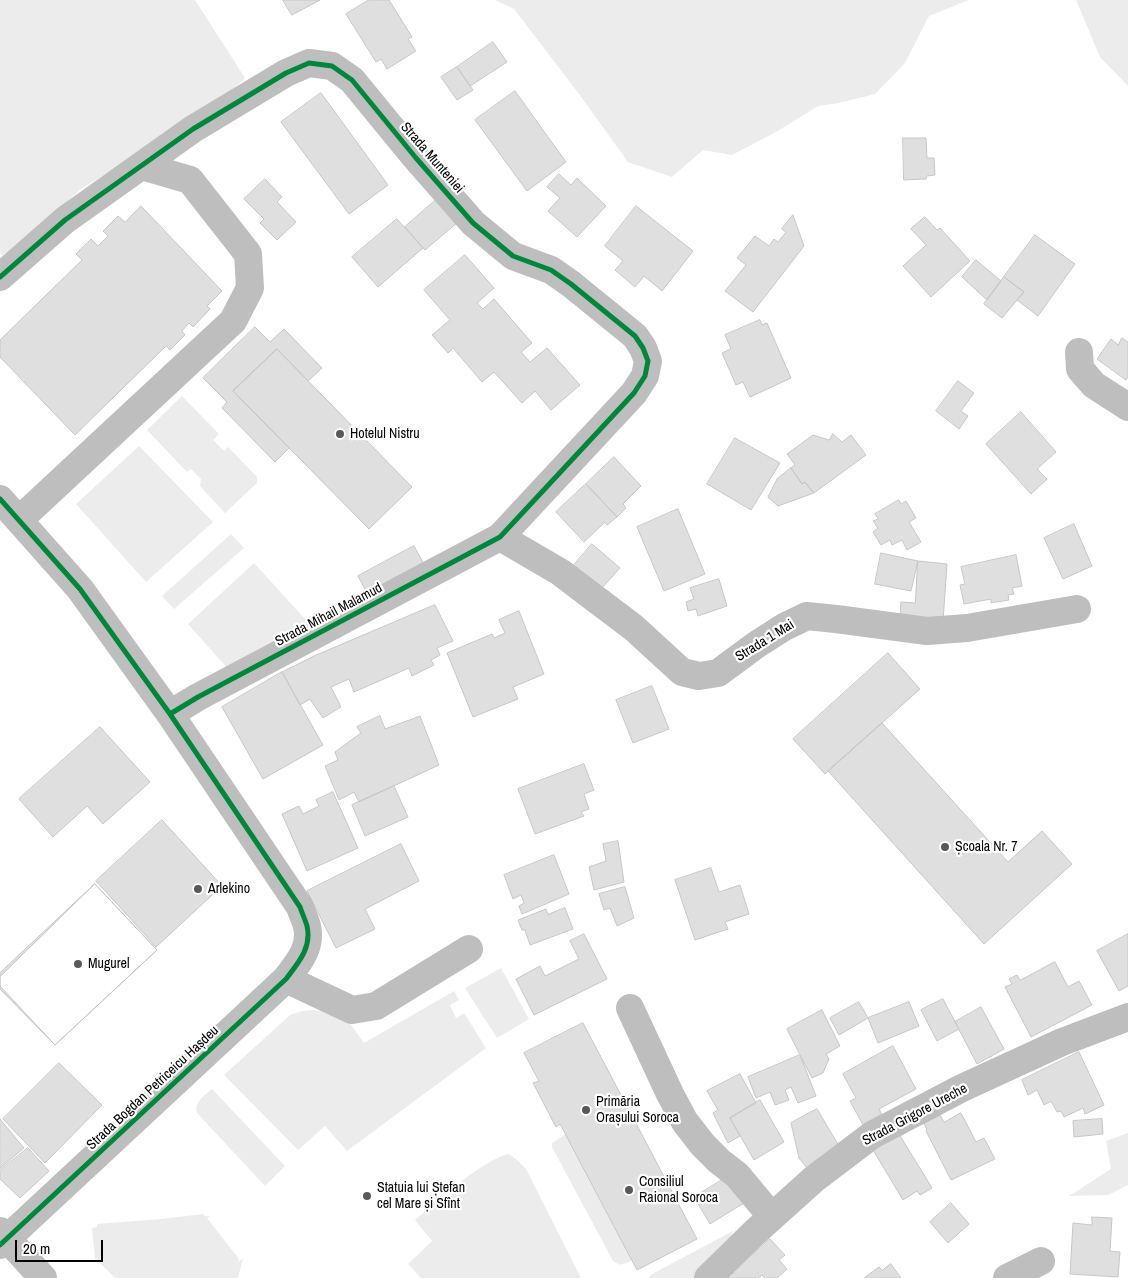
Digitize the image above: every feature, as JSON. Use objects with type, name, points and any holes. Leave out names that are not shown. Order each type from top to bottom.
[{"type":"street","name":"Strada Munteniei","points":[[0,277],[66,220],[193,129],[286,73],[309,62],[332,66],[352,80],[416,158],[474,223],[513,256],[551,270],[571,284],[635,336],[643,348],[648,362],[645,376],[634,393],[500,537]]},
{"type":"street","points":[[19,520],[234,322],[250,288],[248,254],[190,180],[142,166]]},
{"type":"street","points":[[1079,352],[1080,369],[1094,385],[1128,407]]},
{"type":"street","points":[[0,498],[80,589],[170,714]]},
{"type":"street","name":"Strada 1 Mai","points":[[500,537],[560,572],[634,628],[682,672],[699,676],[718,673],[756,644],[807,616],[926,632],[966,628],[1077,609]]},
{"type":"street","name":"Strada Mihail Malamud","points":[[170,714],[198,696],[500,537]]},
{"type":"street","name":"Strada Bogdan Petriceicu Hașdeu","points":[[2,1239],[286,979],[304,954],[308,938],[307,926],[300,907],[170,714]]},
{"type":"street","points":[[286,979],[352,1010],[376,1006],[469,949]]},
{"type":"street","points":[[630,1008],[685,1122],[702,1145],[737,1175],[772,1217]]},
{"type":"street","name":"Strada Grigore Ureche","points":[[708,1278],[814,1180],[872,1134],[962,1088],[1062,1042],[1128,1017]]},
{"type":"street","points":[[2,1239],[43,1278]]},
{"type":"street","points":[[1006,1278],[1041,1261]]},
{"type":"shaded area","points":[[0,0],[195,0],[245,78],[216,106],[81,189],[24,240],[2,256],[0,253]]},
{"type":"shaded area","points":[[495,0],[969,0],[929,16],[905,63],[875,94],[818,106],[776,132],[732,155],[703,150],[672,177],[628,162],[514,9]]},
{"type":"shaded area","points":[[1076,0],[1128,0],[1128,86],[1100,57]]},
{"type":"shaded area","points":[[182,396],[219,434],[213,440],[224,451],[228,447],[257,477],[257,483],[225,513],[200,486],[201,479],[191,469],[187,472],[147,430]]},
{"type":"shaded area","points":[[139,446],[213,522],[146,582],[76,504]]},
{"type":"shaded area","points":[[231,534],[244,548],[174,609],[162,596]]},
{"type":"shaded area","points":[[254,563],[305,619],[319,611],[324,617],[230,671],[188,624]]},
{"type":"shaded area","points":[[501,968],[529,1019],[497,1038],[465,988]]},
{"type":"shaded area","points":[[454,991],[459,1000],[450,1005],[456,1018],[464,1013],[486,1048],[347,1151],[325,1126],[298,1150],[224,1075],[290,1015],[314,1010],[332,1013],[349,1022],[364,1043]]},
{"type":"shaded area","points":[[212,1089],[285,1166],[265,1186],[197,1113],[198,1102]]},
{"type":"shaded area","points":[[1128,1133],[1128,1185],[1108,1195],[1069,1196],[1111,1169],[1106,1141]]},
{"type":"shaded area","points":[[566,1134],[632,1260],[627,1263],[620,1264],[613,1261],[552,1147],[552,1143]]},
{"type":"shaded area","points":[[509,1154],[526,1169],[581,1278],[421,1278],[408,1264],[432,1241],[415,1220],[474,1172],[486,1164]]},
{"type":"shaded area","points":[[203,1214],[210,1216],[207,1218],[239,1259],[238,1262],[243,1258],[238,1278],[115,1278],[95,1258],[92,1228],[97,1227],[97,1224]]},
{"type":"shaded area","points":[[733,1231],[727,1247],[695,1278],[648,1278],[654,1273]]},
{"type":"building","points":[[283,0],[320,0],[292,15]]},
{"type":"building","points":[[369,0],[389,0],[412,37],[408,39],[416,51],[387,69],[381,59],[376,62],[346,14]]},
{"type":"building","points":[[493,42],[507,62],[470,86],[457,67]]},
{"type":"building","points":[[457,67],[473,90],[457,100],[441,77]]},
{"type":"building","points":[[515,91],[566,162],[527,191],[475,120]]},
{"type":"building","points":[[321,93],[388,185],[349,214],[281,122]]},
{"type":"building","points":[[903,138],[926,138],[927,158],[934,158],[935,175],[927,176],[926,179],[904,180]]},
{"type":"building","points":[[559,174],[571,185],[577,178],[606,206],[577,237],[548,211],[560,198],[547,187]]},
{"type":"building","points":[[265,179],[282,197],[277,202],[296,222],[277,240],[260,223],[264,219],[244,199]]},
{"type":"building","points":[[438,198],[458,222],[425,250],[405,227]]},
{"type":"building","points":[[141,206],[222,291],[207,306],[210,309],[193,327],[189,323],[182,331],[185,335],[170,350],[166,346],[75,435],[0,357],[0,340],[82,260],[76,254],[91,239],[98,246],[108,236],[103,231],[118,216],[125,222]]},
{"type":"building","points":[[636,206],[693,251],[662,291],[644,276],[635,287],[615,270],[623,261],[605,246]]},
{"type":"building","points":[[793,215],[804,246],[753,312],[725,291],[746,265],[737,258],[755,236],[769,246],[774,239],[778,242],[786,232],[782,229]]},
{"type":"building","points":[[925,217],[937,230],[940,228],[970,261],[931,297],[903,266],[926,245],[911,229]]},
{"type":"building","points":[[397,219],[423,248],[378,287],[352,257]]},
{"type":"building","points":[[1035,235],[1075,264],[1038,316],[1017,300],[1024,292],[1004,277]]},
{"type":"building","points":[[465,255],[494,288],[477,303],[483,309],[494,299],[532,343],[521,352],[530,362],[547,348],[580,385],[551,410],[535,391],[522,403],[494,372],[482,382],[453,348],[448,353],[432,335],[450,320],[424,290]]},
{"type":"building","points":[[976,260],[1001,281],[987,300],[962,277]]},
{"type":"building","points":[[1004,277],[1024,292],[1002,318],[984,304]]},
{"type":"building","points":[[760,320],[762,325],[767,323],[791,378],[750,397],[743,382],[736,385],[722,353],[731,349],[725,335]]},
{"type":"building","points":[[255,327],[270,342],[284,329],[322,368],[308,381],[277,349],[233,391],[289,448],[275,462],[222,408],[227,402],[203,378]]},
{"type":"building","points":[[1122,338],[1128,342],[1128,377],[1126,380],[1097,359],[1111,339],[1118,345]]},
{"type":"building","points":[[277,349],[412,487],[369,529],[233,391]]},
{"type":"building","points":[[958,381],[974,393],[961,411],[968,416],[959,429],[936,411]]},
{"type":"building","points":[[1021,412],[1056,452],[1037,469],[1047,479],[1031,494],[986,444]]},
{"type":"building","points":[[833,434],[842,442],[851,435],[866,455],[814,493],[805,482],[802,484],[791,468],[795,465],[787,454],[813,435],[829,440]]},
{"type":"building","points":[[735,438],[780,463],[751,510],[707,484]]},
{"type":"building","points":[[614,457],[641,486],[623,504],[626,508],[617,517],[586,484]]},
{"type":"building","points":[[791,468],[802,484],[805,482],[814,493],[778,506],[768,497],[777,479]]},
{"type":"building","points":[[586,484],[617,517],[607,525],[605,522],[584,542],[556,512]]},
{"type":"building","points":[[899,500],[901,504],[906,501],[916,518],[909,522],[921,542],[907,550],[902,540],[892,545],[890,540],[881,545],[873,532],[878,528],[873,521],[878,519],[875,514]]},
{"type":"building","points":[[678,509],[705,574],[664,591],[637,527]]},
{"type":"building","points":[[1074,524],[1092,566],[1063,579],[1044,538]]},
{"type":"building","points":[[592,544],[620,568],[601,589],[574,565]]},
{"type":"building","points":[[414,546],[427,569],[370,599],[358,576]]},
{"type":"building","points":[[881,553],[918,561],[911,591],[875,584]]},
{"type":"building","points":[[1016,555],[1022,586],[1012,588],[1014,594],[1008,595],[1009,600],[991,603],[991,599],[964,604],[960,585],[965,584],[961,567]]},
{"type":"building","points":[[918,561],[947,564],[943,621],[900,618],[901,602],[915,603]]},
{"type":"building","points":[[719,579],[727,606],[698,616],[696,609],[688,611],[686,602],[694,599],[690,588]]},
{"type":"building","points":[[435,605],[453,641],[437,648],[440,655],[431,660],[434,665],[412,676],[409,668],[354,692],[349,679],[331,687],[341,707],[323,718],[310,699],[300,705],[282,672],[314,656]]},
{"type":"building","points":[[519,611],[544,674],[513,687],[518,699],[473,717],[447,653],[492,634],[494,638],[505,633],[499,620]]},
{"type":"building","points":[[888,653],[920,689],[825,774],[793,739]]},
{"type":"building","points":[[282,672],[323,745],[263,779],[222,707]]},
{"type":"building","points":[[652,686],[669,729],[633,743],[616,700]]},
{"type":"building","points":[[380,716],[385,729],[420,716],[439,765],[359,802],[354,792],[339,800],[325,766],[338,760],[335,752],[361,733],[357,727]]},
{"type":"building","name":"Școala Nr. 7","points":[[882,723],[1008,862],[1042,831],[1072,864],[984,944],[828,771]]},
{"type":"building","points":[[100,727],[150,782],[103,824],[87,806],[53,837],[19,799]]},
{"type":"building","points":[[584,764],[594,790],[584,794],[589,809],[581,812],[584,816],[535,834],[518,789]]},
{"type":"building","points":[[394,786],[408,817],[365,836],[352,805]]},
{"type":"building","points":[[333,792],[358,848],[307,871],[282,814],[299,806],[303,814],[319,806],[316,800]]},
{"type":"building","points":[[162,820],[222,886],[156,947],[96,881]]},
{"type":"building","points":[[618,841],[624,882],[594,890],[589,867],[606,861],[603,844]]},
{"type":"building","points":[[401,844],[419,881],[365,909],[375,929],[336,948],[307,891]]},
{"type":"building","points":[[554,855],[569,894],[522,914],[519,906],[524,903],[521,895],[513,899],[504,875]]},
{"type":"building","points":[[711,868],[719,892],[740,885],[749,914],[725,922],[728,929],[695,940],[675,880]]},
{"type":"building","name":"Mugurel","points":[[95,884],[157,950],[55,1045],[0,989],[0,977]]},
{"type":"building","name":"Mugurel","points":[[95,884],[157,950],[55,1045],[0,986],[0,973]]},
{"type":"building","points":[[625,887],[634,918],[617,926],[610,908],[604,910],[599,894]]},
{"type":"building","points":[[565,908],[573,929],[530,945],[525,930],[522,930],[518,920],[546,909],[548,914]]},
{"type":"building","points":[[584,934],[607,979],[534,1015],[516,979],[540,966],[545,976],[579,959],[570,941]]},
{"type":"building","points":[[1128,934],[1128,986],[1119,991],[1097,951]]},
{"type":"building","points":[[1055,962],[1068,987],[1079,981],[1092,1005],[1031,1037],[1005,987],[1012,984],[1009,979],[1017,975],[1020,980]]},
{"type":"building","points":[[943,999],[959,1029],[937,1041],[921,1010]]},
{"type":"building","points":[[859,1002],[868,1018],[839,1035],[830,1018]]},
{"type":"building","points":[[909,1002],[919,1026],[878,1043],[868,1018]]},
{"type":"building","points":[[981,1007],[1004,1049],[977,1064],[955,1022]]},
{"type":"building","points":[[822,1010],[840,1046],[826,1054],[829,1059],[823,1073],[812,1078],[787,1029]]},
{"type":"building","points":[[583,1023],[697,1239],[637,1270],[560,1124],[556,1127],[533,1083],[539,1081],[524,1053]]},
{"type":"building","points":[[893,1046],[916,1089],[879,1109],[882,1115],[863,1125],[850,1101],[856,1098],[843,1074]]},
{"type":"building","points":[[1079,1052],[1104,1105],[1085,1114],[1083,1108],[1064,1117],[1061,1111],[1057,1112],[1051,1101],[1044,1105],[1037,1090],[1028,1095],[1022,1080]]},
{"type":"building","points":[[800,1055],[816,1096],[798,1103],[791,1087],[785,1090],[789,1100],[775,1105],[770,1092],[756,1098],[748,1077]]},
{"type":"building","points":[[59,1063],[102,1105],[45,1163],[3,1119]]},
{"type":"building","points":[[740,1074],[756,1103],[730,1118],[740,1136],[728,1143],[713,1113],[718,1110],[707,1091]]},
{"type":"building","points":[[760,1100],[784,1142],[754,1160],[730,1118]]},
{"type":"building","points":[[817,1109],[839,1146],[807,1168],[799,1158],[791,1123]]},
{"type":"building","points":[[961,1113],[976,1142],[984,1138],[995,1159],[951,1180],[926,1131],[924,1123],[940,1115],[944,1122]]},
{"type":"building","points":[[0,1119],[24,1148],[0,1168]]},
{"type":"building","points":[[1102,1119],[1103,1134],[1074,1137],[1073,1121]]},
{"type":"building","points":[[899,1134],[932,1188],[920,1195],[917,1191],[903,1200],[873,1150]]},
{"type":"building","points":[[28,1148],[49,1171],[20,1198],[0,1179],[0,1170]]},
{"type":"building","points":[[727,1177],[744,1203],[710,1224],[694,1197]]},
{"type":"building","points":[[951,1203],[969,1224],[948,1243],[930,1222]]},
{"type":"building","points":[[1092,1217],[1112,1218],[1110,1251],[1120,1252],[1118,1277],[1070,1274],[1073,1223],[1092,1225]]},
{"type":"building","points":[[770,1239],[785,1255],[779,1260],[787,1269],[777,1278],[765,1278],[762,1275],[758,1278],[726,1278]]},
{"type":"building","points":[[891,1264],[901,1278],[864,1278],[879,1267],[882,1270]]},
{"type":"cycle path","points":[[0,277],[65,220],[193,129],[286,73],[309,63],[332,66],[352,80],[416,158],[473,223],[513,256],[551,270],[571,284],[635,336],[643,348],[648,361],[645,376],[634,393],[500,537],[198,697],[170,714]]},
{"type":"cycle path","points":[[0,499],[80,589],[170,714],[300,907],[308,934],[308,941],[303,955],[286,979],[0,1245]]},
{"type":"place","name":"Hotelul Nistru","points":[[340,434]]},
{"type":"place","name":"Școala Nr. 7","points":[[945,847]]},
{"type":"place","name":"Arlekino","points":[[198,889]]},
{"type":"place","name":"Mugurel","points":[[78,964]]},
{"type":"place","name":"Primăria Orașului Soroca","points":[[586,1110]]},
{"type":"place","name":"Consiliul Raional Soroca","points":[[629,1190]]},
{"type":"place","name":"Statuia lui Ștefan cel Mare și Sfînt","points":[[367,1196]]}]
